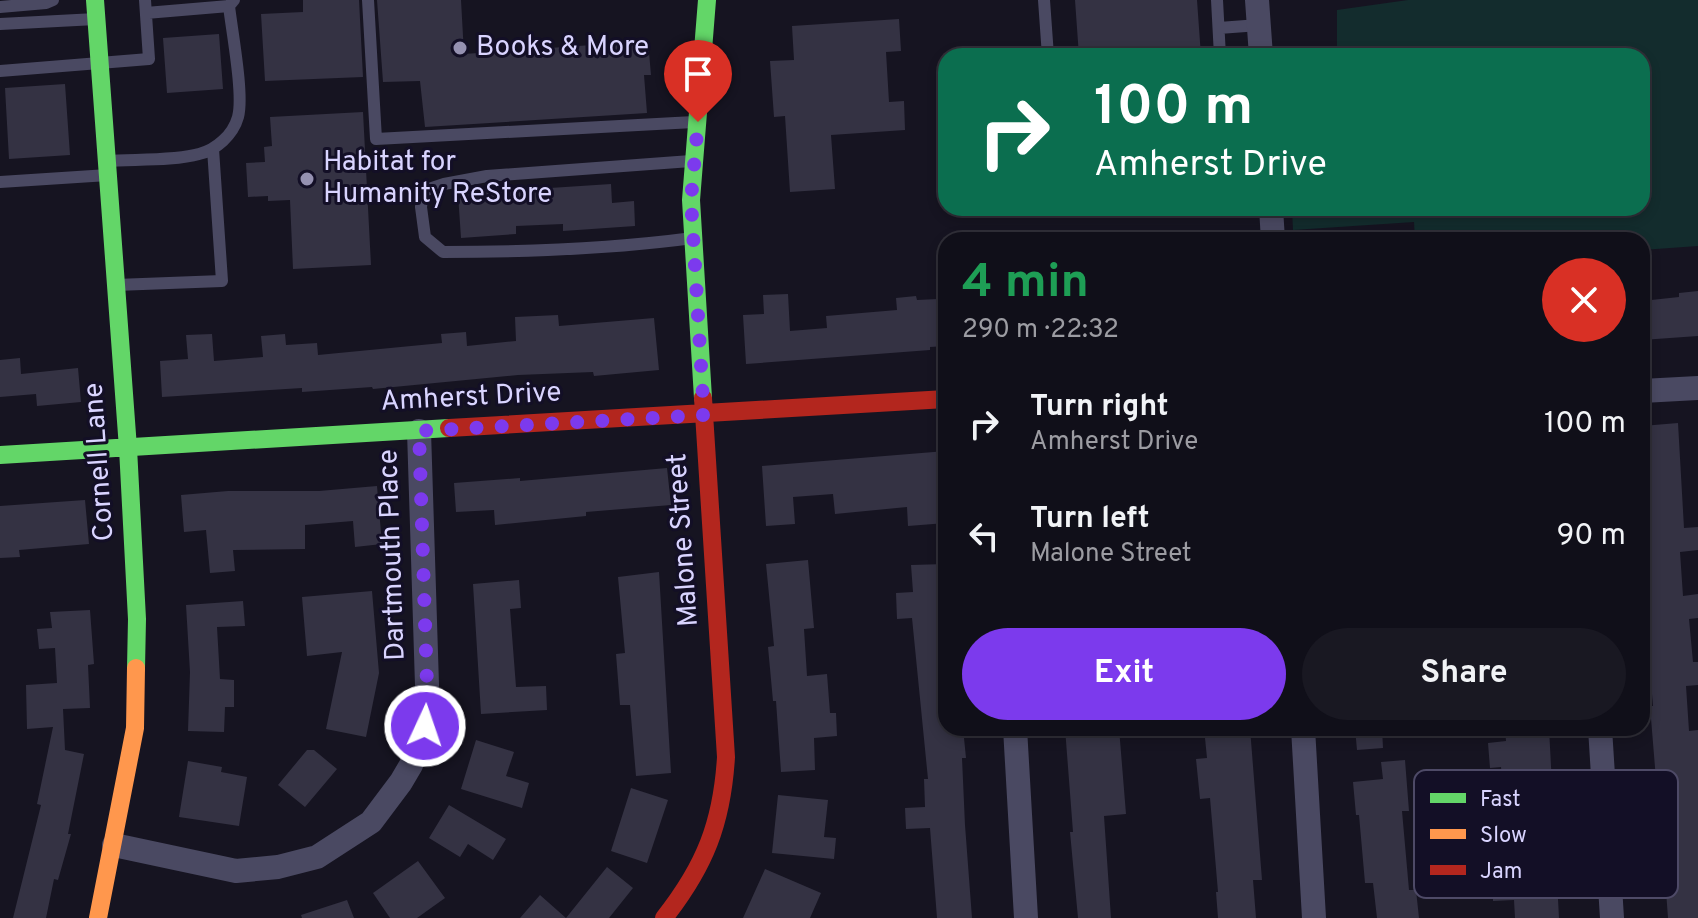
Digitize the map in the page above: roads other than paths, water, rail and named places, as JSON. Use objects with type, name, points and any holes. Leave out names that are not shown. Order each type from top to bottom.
[{"type":"street","name":"Malone Street","points":[[664,918],[691,882],[715,836],[725,784],[691,200],[707,0]]},
{"type":"street","points":[[1257,0],[1260,48]]},
{"type":"street","name":"Cornell Lane","points":[[96,10],[128,448],[137,619],[135,728],[98,918]]},
{"type":"street","points":[[1650,391],[1698,388]]},
{"type":"street","name":"Amherst Drive","points":[[0,455],[938,400]]},
{"type":"street","name":"Dartmouth Place","points":[[114,845],[236,871],[278,867],[317,857],[371,822],[401,782],[411,765],[425,726],[427,685],[419,431]]},
{"type":"street","points":[[1015,736],[1026,918]]},
{"type":"street","points":[[1303,736],[1314,918]]},
{"type":"street","points":[[1601,736],[1603,770]]},
{"type":"street","points":[[1611,898],[1612,918]]},
{"type":"lane","points":[[0,7],[53,0]]},
{"type":"lane","points":[[368,0],[376,139],[698,122]]},
{"type":"lane","points":[[1044,0],[1047,48]]},
{"type":"lane","points":[[1217,0],[1220,48]]},
{"type":"lane","points":[[0,71],[149,59],[146,6],[231,3],[238,117],[227,137],[213,149],[196,156],[0,182]]},
{"type":"lane","points":[[0,24],[96,10]]},
{"type":"lane","points":[[1219,28],[1259,25]]},
{"type":"lane","points":[[116,285],[222,281],[213,149]]},
{"type":"lane","points":[[693,238],[529,252],[443,252],[425,237],[421,207],[423,191],[487,176],[694,161]]},
{"type":"place","name":"Books & More","points":[[460,48]]},
{"type":"place","name":"Habitat for Humanity ReStore","points":[[307,179]]}]
